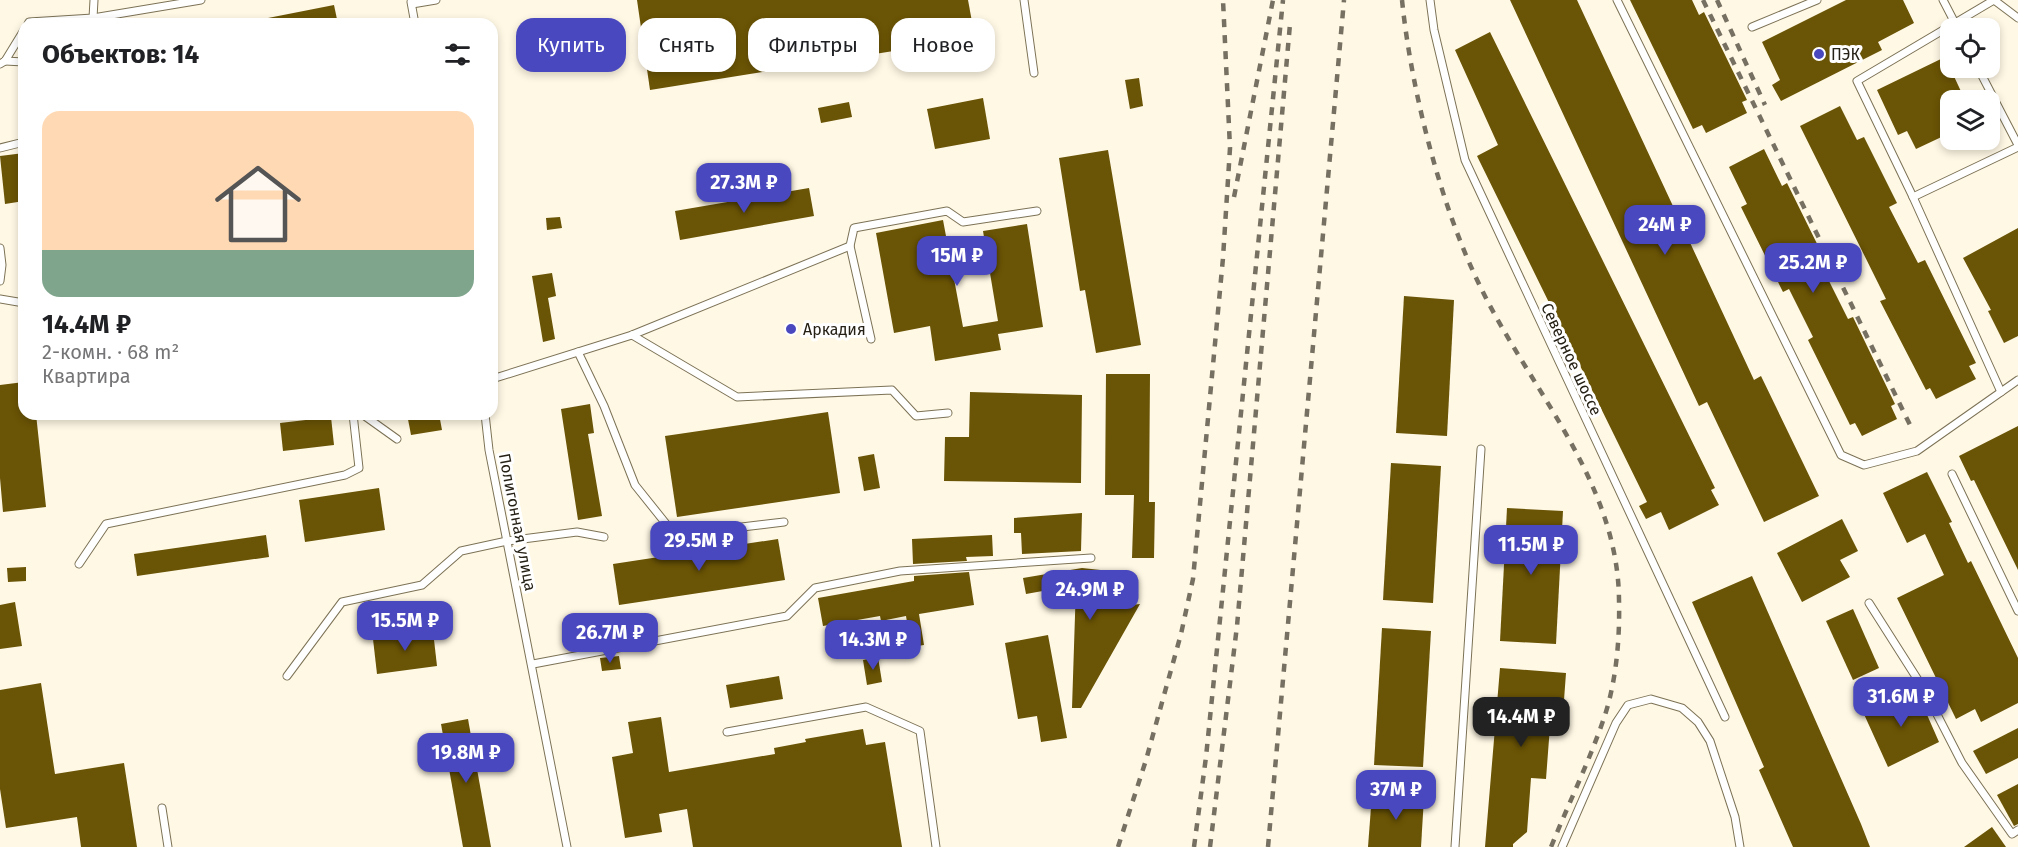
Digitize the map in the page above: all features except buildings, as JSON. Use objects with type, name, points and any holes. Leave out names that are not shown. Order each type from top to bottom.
[{"type":"lane","points":[[94,0],[93,18],[201,0]]},
{"type":"lane","points":[[414,18],[411,2],[436,0]]},
{"type":"lane","points":[[1023,0],[1034,73]]},
{"type":"lane","name":"Северное шоссе","points":[[1430,0],[1434,30],[1465,160],[1725,717]]},
{"type":"lane","points":[[1617,0],[1841,455],[1864,465],[1917,451],[2018,380]]},
{"type":"lane","points":[[1752,27],[1817,0]]},
{"type":"lane","points":[[1943,0],[1953,18]]},
{"type":"lane","points":[[1968,18],[1994,0],[2018,18]]},
{"type":"lane","points":[[1940,35],[1857,81],[1913,197],[2001,392]]},
{"type":"lane","points":[[3,62],[18,39]]},
{"type":"lane","points":[[1913,197],[2018,146],[1983,78]]},
{"type":"lane","points":[[0,148],[18,144]]},
{"type":"lane","points":[[871,339],[850,246],[854,228],[946,211],[963,222],[1037,211]]},
{"type":"lane","points":[[498,377],[632,335],[850,246]]},
{"type":"lane","points":[[0,248],[0,281]]},
{"type":"lane","points":[[0,299],[18,302]]},
{"type":"lane","points":[[632,335],[737,397],[892,390],[916,416],[948,413]]},
{"type":"lane","points":[[578,352],[604,406],[635,485],[675,535],[784,522]]},
{"type":"lane","points":[[80,564],[106,524],[345,475],[359,468],[354,420]]},
{"type":"lane","points":[[371,420],[397,439]]},
{"type":"lane","name":"Полигонная улица","points":[[485,420],[567,847]]},
{"type":"lane","points":[[1455,847],[1481,449]]},
{"type":"lane","points":[[1952,474],[2018,611]]},
{"type":"lane","points":[[287,676],[342,603],[422,585],[461,551],[507,541],[577,532],[604,537]]},
{"type":"lane","points":[[532,664],[787,616],[815,588],[900,571],[1091,558]]},
{"type":"lane","points":[[1869,603],[1925,691],[1962,763],[2012,834],[2018,831]]},
{"type":"lane","points":[[1562,847],[1616,723],[1628,705],[1651,699],[1682,708],[1698,722],[1710,741],[1735,818],[1740,847]]},
{"type":"lane","points":[[727,732],[866,707],[920,731],[936,847]]},
{"type":"lane","points":[[162,808],[168,847]]},
{"type":"railway","points":[[1118,847],[1146,760],[1181,634],[1193,579],[1223,258],[1230,148],[1223,0]]},
{"type":"railway","points":[[1234,197],[1273,0]]},
{"type":"railway","points":[[1194,847],[1206,757],[1283,0]]},
{"type":"railway","points":[[1268,847],[1344,0]]},
{"type":"railway","points":[[1402,0],[1412,71],[1429,145],[1465,252],[1499,322],[1587,474],[1604,514],[1615,556],[1619,631],[1611,692],[1597,737],[1551,847]]},
{"type":"railway","points":[[1703,0],[1911,427]]},
{"type":"railway","points":[[1717,0],[1765,105]]},
{"type":"railway","points":[[1210,847],[1237,626],[1290,24]]},
{"type":"place","name":"ПЭК","points":[[1819,54]]},
{"type":"place","name":"Аркадия","points":[[791,329]]}]
